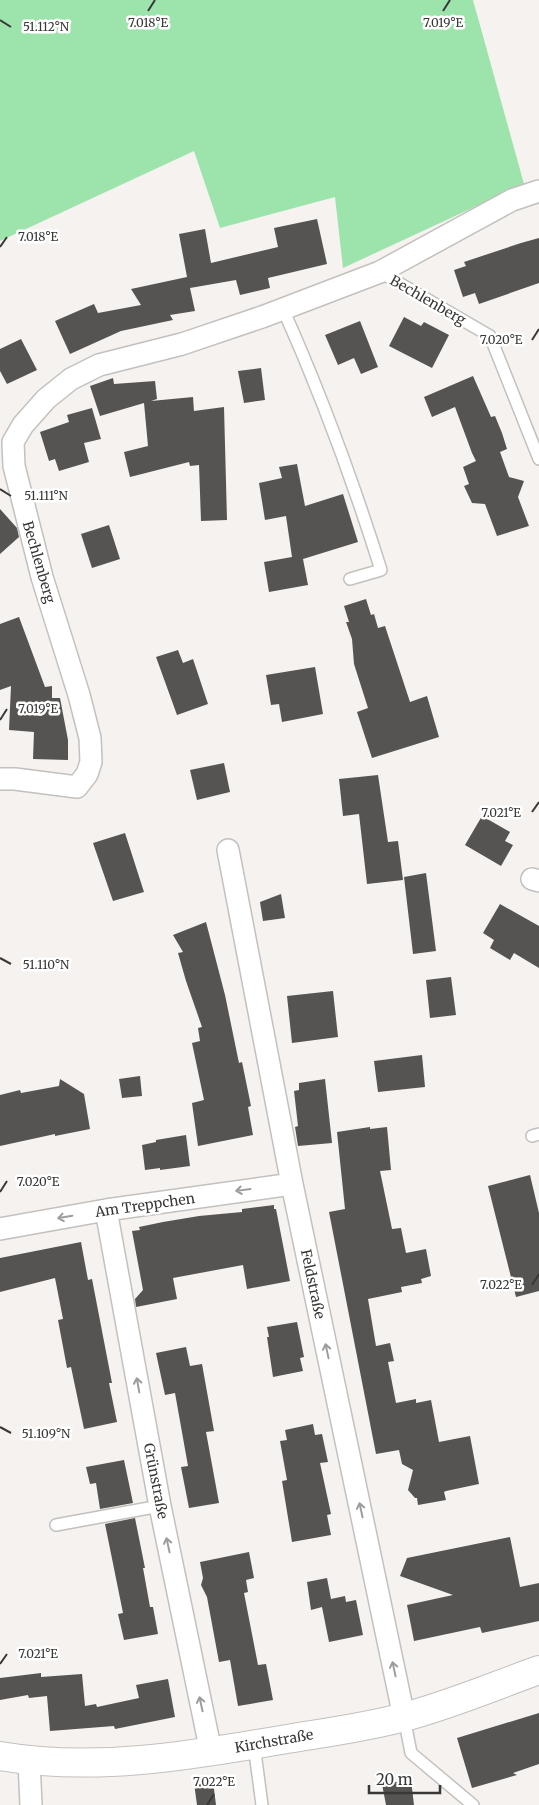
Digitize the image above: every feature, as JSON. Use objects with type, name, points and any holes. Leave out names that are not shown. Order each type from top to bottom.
[{"type":"street","name":"Bechlenberg","points":[[0,779],[15,779],[77,787],[87,774],[91,762],[90,738],[79,694],[42,578],[6,439],[23,425],[46,399],[71,380],[99,365],[182,344],[283,309],[380,272],[512,200],[539,191]]},
{"type":"street","name":"Feldstraße","points":[[228,850],[292,1184],[404,1717]]},
{"type":"street","name":"Am Treppchen","points":[[0,1229],[106,1210],[292,1184]]},
{"type":"street","name":"Grünstraße","points":[[106,1210],[160,1506],[211,1752]]},
{"type":"street","name":"Kirchstraße","points":[[0,1756],[29,1761],[75,1764],[128,1762],[211,1752],[404,1717],[539,1670]]},
{"type":"street","points":[[29,1761],[30,1805]]},
{"type":"lane","name":"Bechlenberg","points":[[380,272],[490,336],[539,459]]},
{"type":"lane","points":[[283,309],[311,371],[349,473],[381,570],[350,579]]},
{"type":"lane","points":[[56,1525],[160,1506]]},
{"type":"lane","points":[[404,1717],[411,1753],[473,1805]]},
{"type":"lane","points":[[254,1745],[262,1805]]},
{"type":"green space","points":[[0,0],[473,0],[524,184],[343,268],[335,197],[220,228],[194,151],[0,241]]},
{"type":"building","points":[[317,219],[327,264],[268,278],[270,288],[240,295],[236,280],[190,288],[195,311],[170,315],[173,320],[121,331],[70,354],[55,321],[94,304],[98,313],[141,305],[131,289],[187,277],[179,234],[205,229],[211,263],[278,247],[274,228]]},
{"type":"building","points":[[539,238],[539,283],[479,304],[475,293],[463,297],[454,270],[466,266],[464,262]]},
{"type":"building","points":[[404,317],[421,326],[424,322],[449,335],[432,368],[389,346]]},
{"type":"building","points":[[360,321],[378,367],[361,374],[354,358],[338,365],[325,335]]},
{"type":"building","points":[[21,339],[37,370],[7,384],[0,371],[0,349]]},
{"type":"building","points":[[261,368],[265,400],[244,403],[238,371]]},
{"type":"building","points":[[473,376],[491,417],[495,416],[502,433],[507,449],[500,452],[509,477],[524,481],[518,497],[529,526],[497,536],[485,504],[472,503],[464,486],[469,484],[463,467],[476,461],[455,407],[432,417],[424,397]]},
{"type":"building","points":[[113,378],[114,384],[155,381],[157,399],[151,401],[193,397],[194,411],[224,407],[227,520],[201,521],[199,465],[190,466],[189,462],[130,477],[124,452],[148,446],[144,403],[100,416],[90,386]]},
{"type":"building","points":[[92,408],[101,439],[84,443],[89,462],[59,471],[55,459],[49,461],[40,432],[69,422],[67,415]]},
{"type":"building","points":[[297,464],[305,506],[343,494],[358,542],[303,559],[308,585],[269,592],[264,562],[292,557],[286,516],[265,520],[259,483],[282,478],[279,467]]},
{"type":"building","points":[[0,509],[17,528],[19,537],[0,554]]},
{"type":"building","points":[[109,525],[120,559],[92,568],[81,534]]},
{"type":"building","points":[[366,599],[371,615],[374,614],[378,628],[385,626],[410,702],[427,696],[439,737],[372,758],[357,712],[368,708],[354,664],[352,639],[346,622],[349,622],[344,606]]},
{"type":"building","points":[[19,617],[45,687],[52,686],[52,698],[60,698],[68,740],[68,760],[33,759],[34,732],[9,730],[11,686],[0,690],[0,624]]},
{"type":"building","points":[[178,650],[183,663],[193,659],[208,704],[177,715],[156,657]]},
{"type":"building","points":[[315,667],[323,714],[282,722],[279,704],[271,705],[266,675]]},
{"type":"building","points":[[224,763],[230,792],[197,800],[190,770]]},
{"type":"building","points":[[378,775],[388,842],[398,841],[403,880],[367,884],[359,814],[343,816],[339,779]]},
{"type":"building","points":[[482,816],[510,832],[505,841],[513,845],[501,866],[465,845]]},
{"type":"building","points":[[125,833],[144,892],[113,901],[93,843]]},
{"type":"building","points":[[426,873],[436,951],[413,954],[404,877]]},
{"type":"building","points":[[281,894],[285,918],[263,921],[260,902]]},
{"type":"building","points":[[500,904],[539,926],[539,968],[514,953],[510,960],[490,948],[494,940],[483,933]]},
{"type":"building","points":[[206,922],[225,995],[239,1063],[242,1062],[251,1106],[248,1107],[253,1135],[198,1146],[192,1103],[204,1100],[192,1043],[200,1041],[198,1028],[202,1027],[178,953],[183,952],[173,935]]},
{"type":"building","points":[[451,977],[456,1015],[430,1018],[426,980]]},
{"type":"building","points":[[333,991],[338,1037],[292,1043],[287,996]]},
{"type":"building","points":[[422,1055],[425,1087],[378,1092],[374,1061]]},
{"type":"building","points":[[140,1076],[142,1096],[122,1098],[119,1079]]},
{"type":"building","points":[[60,1079],[84,1094],[90,1129],[55,1136],[55,1134],[0,1146],[0,1095],[20,1090],[21,1093],[59,1086]]},
{"type":"building","points":[[325,1079],[332,1143],[298,1146],[295,1127],[298,1126],[294,1091],[299,1090],[299,1083]]},
{"type":"building","points":[[370,1127],[370,1129],[387,1127],[391,1170],[380,1171],[392,1229],[401,1228],[406,1253],[426,1249],[431,1276],[421,1279],[422,1283],[401,1287],[402,1292],[368,1299],[376,1346],[390,1343],[394,1361],[388,1362],[396,1403],[416,1399],[416,1403],[431,1400],[439,1442],[470,1436],[479,1484],[446,1491],[444,1492],[446,1500],[418,1505],[417,1498],[408,1490],[413,1470],[402,1464],[399,1450],[376,1454],[329,1212],[345,1209],[337,1132]]},
{"type":"building","points":[[186,1135],[190,1166],[145,1170],[142,1145],[156,1142],[156,1140]]},
{"type":"building","points":[[530,1175],[539,1213],[539,1291],[516,1297],[488,1186]]},
{"type":"building","points":[[274,1205],[290,1281],[247,1289],[243,1265],[173,1278],[177,1299],[136,1307],[135,1299],[143,1290],[132,1231],[140,1230],[139,1227],[163,1222],[242,1212],[242,1209]]},
{"type":"building","points":[[81,1242],[88,1280],[92,1279],[112,1383],[109,1383],[117,1422],[84,1429],[71,1367],[67,1368],[58,1320],[63,1319],[55,1278],[0,1292],[0,1258]]},
{"type":"building","points":[[297,1322],[304,1357],[300,1358],[303,1371],[273,1377],[267,1327]]},
{"type":"building","points":[[186,1347],[190,1366],[202,1364],[214,1431],[206,1432],[219,1503],[189,1508],[181,1467],[188,1466],[175,1393],[165,1395],[156,1353]]},
{"type":"building","points":[[313,1424],[315,1435],[322,1434],[328,1462],[320,1463],[331,1514],[327,1515],[331,1535],[292,1542],[282,1481],[287,1480],[280,1441],[287,1440],[285,1430]]},
{"type":"building","points":[[124,1460],[133,1503],[100,1509],[96,1483],[90,1484],[86,1467]]},
{"type":"building","points":[[135,1518],[145,1568],[143,1568],[150,1607],[153,1607],[158,1634],[124,1640],[118,1614],[123,1613],[105,1524]]},
{"type":"building","points":[[510,1537],[520,1587],[539,1583],[539,1621],[482,1633],[480,1627],[414,1641],[407,1605],[453,1595],[400,1576],[407,1558]]},
{"type":"building","points":[[249,1552],[254,1578],[246,1580],[248,1592],[244,1593],[258,1665],[266,1664],[273,1700],[238,1706],[230,1660],[219,1662],[207,1597],[201,1585],[203,1578],[200,1562]]},
{"type":"building","points":[[327,1578],[331,1599],[345,1596],[346,1602],[356,1600],[363,1635],[329,1642],[322,1607],[311,1610],[307,1582]]},
{"type":"building","points":[[41,1673],[41,1677],[82,1674],[85,1706],[96,1704],[97,1707],[139,1698],[136,1685],[168,1679],[175,1717],[115,1729],[114,1726],[50,1731],[47,1696],[29,1698],[28,1695],[0,1700],[0,1678]]},
{"type":"building","points":[[539,1713],[539,1764],[513,1773],[517,1775],[472,1788],[457,1738]]},
{"type":"building","points":[[411,1780],[414,1805],[386,1805],[382,1784]]},
{"type":"building","points":[[213,1781],[216,1805],[197,1805],[194,1783]]}]
